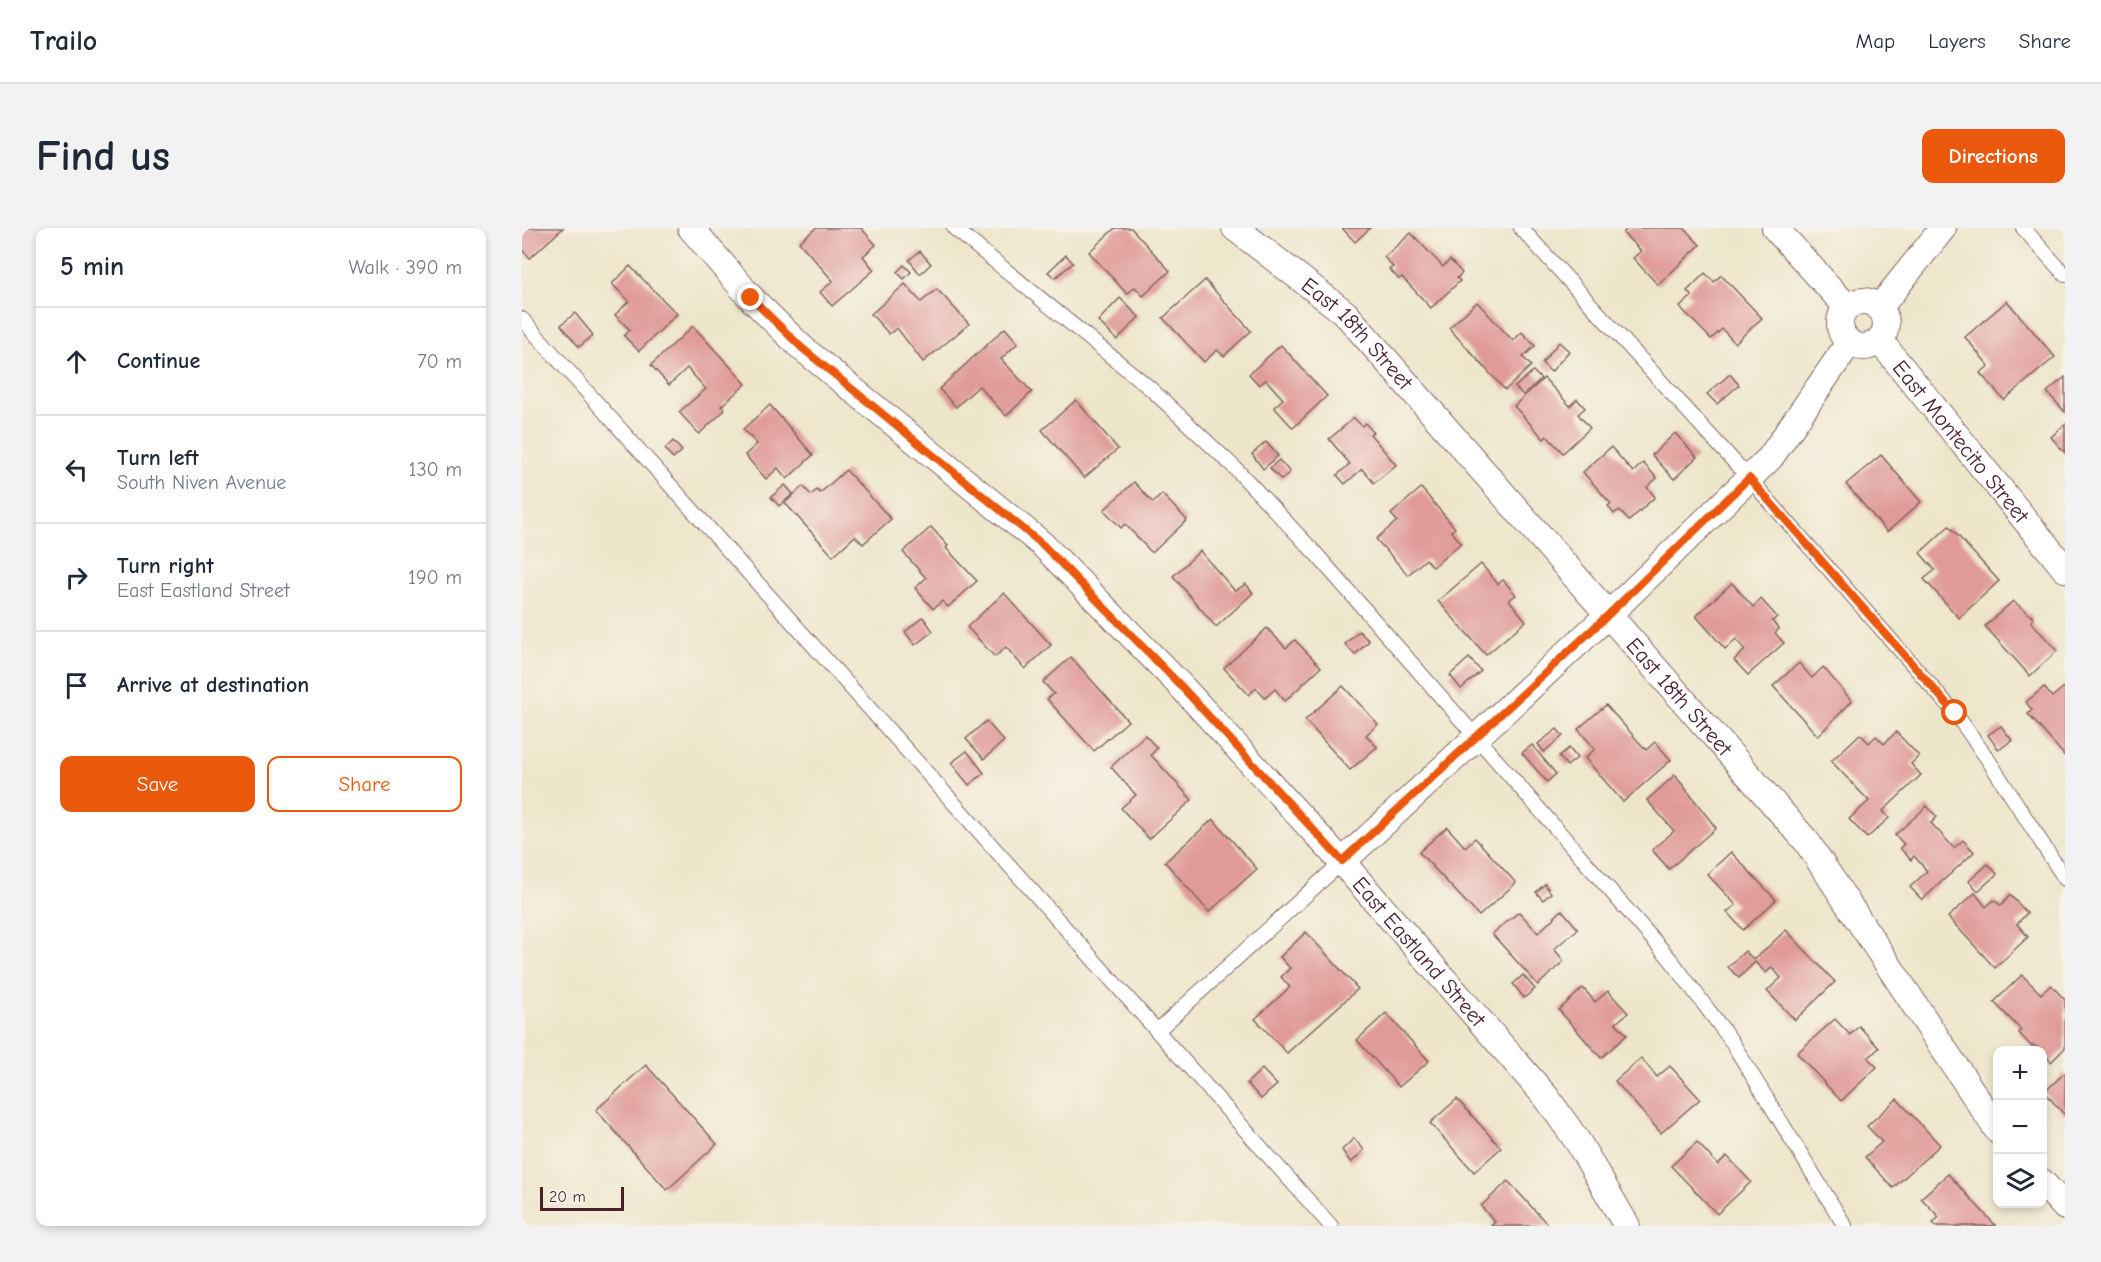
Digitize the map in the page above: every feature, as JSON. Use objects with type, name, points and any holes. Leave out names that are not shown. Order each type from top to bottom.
[{"type":"street","name":"East Eastland Street","points":[[691,228],[751,298],[802,348],[1043,545],[1181,686],[1342,861],[1547,1098],[1578,1142],[1627,1226]]},
{"type":"street","name":"East 18th Street","points":[[1235,228],[1345,313],[1607,616],[1807,842],[1993,1123]]},
{"type":"street","points":[[1774,228],[1846,306]]},
{"type":"street","points":[[1880,307],[1943,228]]},
{"type":"street","points":[[1863,300],[1880,307],[1887,324],[1880,341],[1863,347],[1850,344],[1841,332],[1839,323],[1846,306],[1863,300]]},
{"type":"street","name":"East Montecito Street","points":[[1880,341],[2065,569]]},
{"type":"street","points":[[1342,861],[1607,616],[1770,458],[1850,344]]},
{"type":"street","points":[[2047,1187],[2065,1207]]},
{"type":"lane","points":[[954,228],[1026,290],[1104,348],[1235,468],[1317,555],[1671,960],[1730,1039],[1845,1226]]},
{"type":"lane","points":[[1521,228],[1749,478],[1955,713],[1989,761],[2065,879]]},
{"type":"lane","points":[[2023,228],[2065,275]]},
{"type":"lane","points":[[522,319],[1331,1226]]},
{"type":"lane","points":[[1157,1030],[1342,861]]},
{"type":"building","points":[[522,228],[563,228],[530,258],[522,250]]},
{"type":"building","points":[[816,228],[861,228],[876,245],[863,256],[874,270],[832,306],[820,292],[833,281],[799,242]]},
{"type":"building","points":[[1115,228],[1131,228],[1170,271],[1143,296],[1135,287],[1127,294],[1089,252]]},
{"type":"building","points":[[1342,228],[1370,228],[1355,242]]},
{"type":"building","points":[[1628,228],[1684,228],[1700,245],[1658,285],[1633,258],[1641,251],[1623,233]]},
{"type":"building","points":[[1411,233],[1443,267],[1450,260],[1462,273],[1457,278],[1460,281],[1431,308],[1402,277],[1399,279],[1389,269],[1393,267],[1384,257]]},
{"type":"building","points":[[920,251],[931,264],[920,274],[909,260]]},
{"type":"building","points":[[1066,255],[1073,263],[1055,278],[1048,272]]},
{"type":"building","points":[[904,265],[911,272],[904,279],[897,272]]},
{"type":"building","points":[[630,266],[677,314],[639,351],[624,336],[630,330],[615,315],[629,301],[612,284]]},
{"type":"building","points":[[1705,273],[1714,282],[1721,275],[1762,318],[1735,343],[1722,329],[1711,339],[1680,307],[1692,296],[1687,291]]},
{"type":"building","points":[[1205,280],[1251,331],[1224,356],[1217,350],[1204,362],[1163,318]]},
{"type":"building","points":[[905,284],[921,302],[937,289],[969,324],[923,362],[897,328],[889,334],[871,314]]},
{"type":"building","points":[[1120,298],[1139,317],[1117,340],[1098,321]]},
{"type":"building","points":[[2007,301],[2055,357],[2004,400],[1980,373],[1989,366],[1965,337]]},
{"type":"building","points":[[1477,302],[1513,341],[1522,332],[1535,346],[1523,357],[1531,366],[1505,390],[1449,328]]},
{"type":"building","points":[[575,313],[593,335],[579,347],[561,325]]},
{"type":"building","points":[[693,326],[746,384],[721,406],[725,410],[699,434],[679,412],[706,389],[687,368],[669,385],[651,365]]},
{"type":"building","points":[[1005,328],[1018,343],[1001,359],[1032,392],[1006,416],[979,386],[956,407],[939,389]]},
{"type":"building","points":[[1559,342],[1569,351],[1551,372],[1542,363]]},
{"type":"building","points":[[1281,345],[1327,396],[1293,428],[1274,407],[1283,399],[1266,380],[1259,385],[1249,374]]},
{"type":"building","points":[[1533,371],[1541,379],[1523,395],[1515,387]]},
{"type":"building","points":[[1730,374],[1739,385],[1717,404],[1707,394]]},
{"type":"building","points":[[2065,377],[2065,412],[2047,392]]},
{"type":"building","points":[[1544,378],[1570,406],[1577,399],[1585,408],[1578,414],[1590,428],[1563,453],[1547,436],[1544,439],[1514,406]]},
{"type":"building","points":[[1076,400],[1118,449],[1084,478],[1042,430]]},
{"type":"building","points":[[770,405],[813,455],[787,479],[778,468],[766,479],[745,455],[757,444],[743,429]]},
{"type":"building","points":[[1354,418],[1362,426],[1365,423],[1373,432],[1370,434],[1396,465],[1374,483],[1362,469],[1345,484],[1337,475],[1350,464],[1329,439]]},
{"type":"building","points":[[2065,424],[2065,453],[2051,437]]},
{"type":"building","points":[[1675,433],[1697,457],[1674,479],[1652,455]]},
{"type":"building","points":[[673,441],[682,451],[673,459],[665,449]]},
{"type":"building","points":[[1266,442],[1278,456],[1263,469],[1252,454]]},
{"type":"building","points":[[1611,447],[1633,472],[1643,463],[1657,478],[1647,487],[1655,497],[1629,521],[1619,510],[1614,514],[1608,506],[1611,504],[1583,472]]},
{"type":"building","points":[[1881,455],[1921,502],[1887,532],[1846,484]]},
{"type":"building","points":[[1279,460],[1290,472],[1281,480],[1270,468]]},
{"type":"building","points":[[846,470],[891,519],[863,544],[855,536],[833,556],[785,503],[803,486],[811,495],[817,490],[820,493]]},
{"type":"building","points":[[1134,482],[1153,503],[1162,494],[1187,520],[1152,553],[1125,524],[1121,528],[1104,510]]},
{"type":"building","points":[[785,485],[793,494],[779,506],[771,497]]},
{"type":"building","points":[[1421,488],[1455,528],[1451,531],[1461,543],[1433,567],[1426,559],[1408,575],[1376,539],[1397,521],[1391,514]]},
{"type":"building","points":[[1949,526],[1999,581],[1959,618],[1924,579],[1935,570],[1920,553]]},
{"type":"building","points":[[931,527],[948,546],[946,548],[977,581],[948,607],[942,601],[933,609],[915,588],[926,578],[903,552]]},
{"type":"building","points":[[1200,551],[1235,591],[1246,584],[1253,593],[1216,627],[1173,576]]},
{"type":"building","points":[[1481,564],[1498,584],[1503,580],[1516,595],[1509,600],[1526,621],[1486,655],[1438,601]]},
{"type":"building","points":[[1732,583],[1753,607],[1761,599],[1777,617],[1772,621],[1779,629],[1775,633],[1784,643],[1748,675],[1734,660],[1745,650],[1736,639],[1725,649],[1696,616]]},
{"type":"building","points":[[1004,593],[1051,645],[1025,669],[1006,647],[995,657],[967,627]]},
{"type":"building","points":[[2013,601],[2034,618],[2031,622],[2057,651],[2030,676],[1985,626]]},
{"type":"building","points":[[923,617],[933,631],[915,645],[905,632]]},
{"type":"building","points":[[1267,628],[1286,648],[1295,640],[1321,667],[1285,701],[1275,689],[1265,698],[1256,688],[1249,695],[1224,668]]},
{"type":"building","points":[[1359,631],[1369,641],[1355,655],[1345,644]]},
{"type":"building","points":[[1071,657],[1128,721],[1094,751],[1047,699],[1054,694],[1043,682]]},
{"type":"building","points":[[1469,658],[1481,671],[1461,689],[1450,675]]},
{"type":"building","points":[[1799,663],[1812,678],[1823,667],[1852,701],[1818,736],[1773,686]]},
{"type":"building","points":[[1343,686],[1378,724],[1366,735],[1377,747],[1350,770],[1305,720]]},
{"type":"building","points":[[2065,686],[2065,756],[2028,714],[2032,710],[2026,702],[2044,687],[2052,697]]},
{"type":"building","points":[[1606,705],[1646,750],[1655,742],[1671,760],[1623,802],[1585,758],[1595,749],[1578,729]]},
{"type":"building","points":[[986,721],[1004,741],[984,759],[966,739]]},
{"type":"building","points":[[2001,726],[2012,740],[1999,750],[1988,735]]},
{"type":"building","points":[[1557,729],[1563,736],[1544,752],[1538,744]]},
{"type":"building","points":[[1896,732],[1919,756],[1911,764],[1921,775],[1883,811],[1889,818],[1867,838],[1849,819],[1869,801],[1831,761],[1860,734],[1869,743],[1876,736],[1884,744]]},
{"type":"building","points":[[1145,735],[1157,748],[1151,755],[1192,800],[1149,839],[1121,808],[1136,795],[1111,767]]},
{"type":"building","points":[[1532,745],[1556,774],[1547,782],[1522,753]]},
{"type":"building","points":[[1569,748],[1577,758],[1567,766],[1559,756]]},
{"type":"building","points":[[967,751],[984,773],[969,785],[951,763]]},
{"type":"building","points":[[1675,775],[1716,828],[1669,869],[1652,850],[1674,831],[1647,800]]},
{"type":"building","points":[[1927,806],[1937,817],[1931,823],[1954,848],[1963,840],[1974,852],[1922,900],[1910,887],[1927,871],[1914,856],[1911,860],[1900,848],[1904,844],[1895,835]]},
{"type":"building","points":[[1213,819],[1257,869],[1209,912],[1165,862]]},
{"type":"building","points":[[1447,827],[1465,847],[1475,838],[1516,883],[1479,916],[1419,852]]},
{"type":"building","points":[[1731,852],[1776,900],[1743,930],[1727,912],[1736,905],[1707,874]]},
{"type":"building","points":[[1988,864],[1997,874],[1978,891],[1969,881]]},
{"type":"building","points":[[1545,884],[1551,893],[1543,900],[1536,892]]},
{"type":"building","points":[[1975,893],[1986,907],[1994,900],[2001,906],[2010,895],[2027,913],[2017,924],[2028,937],[1995,968],[1948,917]]},
{"type":"building","points":[[1562,910],[1578,929],[1554,949],[1564,961],[1538,985],[1492,934],[1519,912],[1538,933]]},
{"type":"building","points":[[1786,930],[1835,982],[1795,1020],[1767,991],[1781,978],[1772,967],[1766,973],[1755,962],[1739,978],[1728,967],[1745,951],[1754,960]]},
{"type":"building","points":[[1306,932],[1358,989],[1287,1053],[1255,1019],[1290,987],[1281,977],[1290,968],[1280,957]]},
{"type":"building","points":[[1523,975],[1535,989],[1524,998],[1513,984]]},
{"type":"building","points":[[2022,975],[2041,994],[2051,985],[2065,1000],[2065,1048],[2051,1062],[2047,1057],[2047,1046],[2031,1046],[2019,1033],[2021,1030],[1994,1002]]},
{"type":"building","points":[[1583,988],[1595,1002],[1608,991],[1628,1013],[1616,1023],[1627,1035],[1601,1058],[1559,1010]]},
{"type":"building","points":[[1386,1013],[1429,1061],[1399,1087],[1357,1040]]},
{"type":"building","points":[[1835,1019],[1850,1035],[1859,1026],[1879,1048],[1868,1058],[1877,1067],[1841,1101],[1797,1053]]},
{"type":"building","points":[[1641,1058],[1657,1077],[1670,1066],[1700,1099],[1661,1133],[1615,1081]]},
{"type":"building","points":[[646,1065],[717,1144],[667,1190],[596,1110]]},
{"type":"building","points":[[1262,1069],[1277,1085],[1261,1099],[1247,1083]]},
{"type":"building","points":[[2065,1073],[2065,1115],[2047,1095],[2047,1089]]},
{"type":"building","points":[[1457,1099],[1501,1148],[1474,1172],[1430,1123]]},
{"type":"building","points":[[1897,1099],[1940,1145],[1893,1188],[1865,1157],[1882,1142],[1867,1126]]},
{"type":"building","points":[[1354,1138],[1364,1150],[1351,1163],[1342,1150]]},
{"type":"building","points":[[1697,1142],[1718,1165],[1727,1156],[1751,1182],[1717,1214],[1671,1166]]},
{"type":"building","points":[[1948,1174],[1996,1226],[1936,1226],[1933,1223],[1939,1217],[1921,1198]]},
{"type":"building","points":[[1508,1181],[1549,1226],[1491,1226],[1495,1222],[1481,1206]]},
{"type":"route","points":[[751,298],[802,348],[1043,545],[1181,686],[1342,861],[1607,616],[1749,478],[1955,713]]}]
